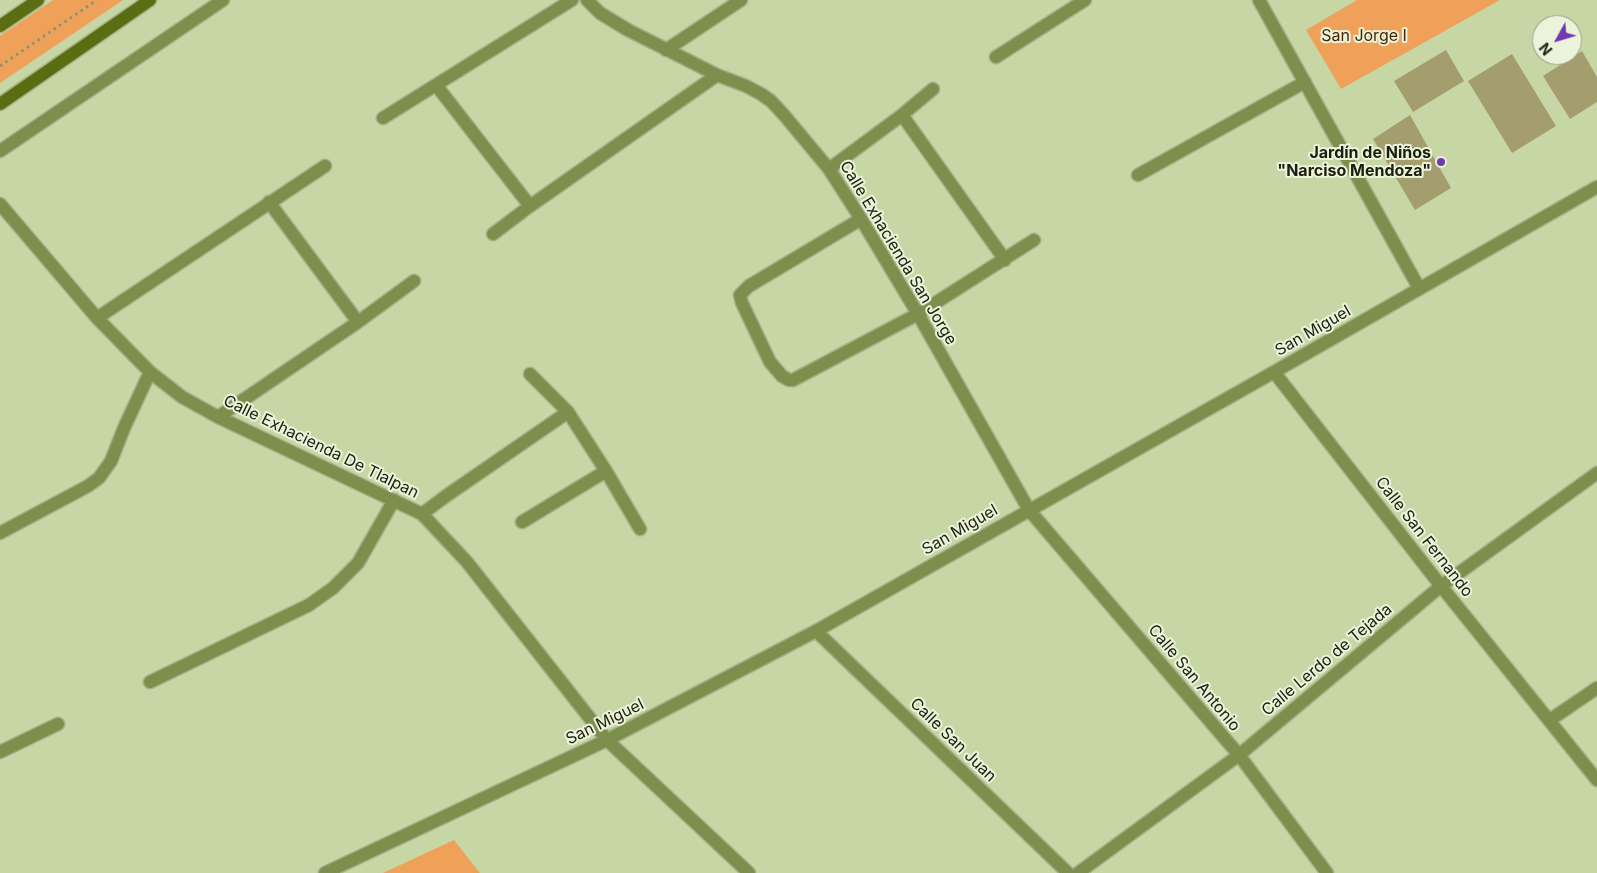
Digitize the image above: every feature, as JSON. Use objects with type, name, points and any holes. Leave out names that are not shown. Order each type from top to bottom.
[{"type":"main road","points":[[0,26],[38,0]]},
{"type":"main road","points":[[0,104],[150,0]]},
{"type":"street","points":[[0,150],[222,0]]},
{"type":"street","points":[[383,118],[572,0]]},
{"type":"street","name":"Calle Exhacienda San Jorge","points":[[587,0],[600,13],[628,30],[666,50],[746,86],[771,101],[829,170],[861,219],[918,314],[1029,510]]},
{"type":"street","points":[[666,50],[742,0]]},
{"type":"street","points":[[996,57],[1085,0]]},
{"type":"street","points":[[1259,0],[1419,288]]},
{"type":"street","points":[[493,234],[717,74]]},
{"type":"street","points":[[1138,175],[1305,82]]},
{"type":"street","points":[[436,85],[530,206]]},
{"type":"street","points":[[829,170],[933,89]]},
{"type":"street","points":[[902,115],[1005,260]]},
{"type":"street","points":[[97,318],[325,166]]},
{"type":"street","name":"San Miguel","points":[[325,873],[608,740],[816,631],[1597,187]]},
{"type":"street","points":[[270,202],[358,322]]},
{"type":"street","name":"Calle Exhacienda De Tlalpan","points":[[0,204],[97,318],[150,372],[182,398],[422,514],[467,562],[608,740],[749,873]]},
{"type":"street","points":[[861,219],[749,286],[740,295],[742,304],[770,362],[782,376],[789,380],[793,380],[918,314],[1034,240]]},
{"type":"street","points":[[218,416],[358,322],[414,281]]},
{"type":"street","points":[[0,533],[88,486],[99,478],[111,460],[150,372]]},
{"type":"street","name":"Calle San Fernando","points":[[1274,372],[1441,586],[1597,780]]},
{"type":"street","points":[[530,374],[568,412],[640,529]]},
{"type":"street","points":[[422,514],[568,412]]},
{"type":"street","points":[[522,522],[606,471]]},
{"type":"street","name":"Calle Lerdo de Tejada","points":[[1078,873],[1239,756],[1441,586],[1597,473]]},
{"type":"street","points":[[150,682],[309,605],[333,588],[358,563],[394,500]]},
{"type":"street","name":"Calle San Antonio","points":[[1029,510],[1239,756],[1327,873]]},
{"type":"street","name":"Calle San Juan","points":[[816,631],[1068,873]]},
{"type":"street","points":[[1550,720],[1597,688]]},
{"type":"street","points":[[0,752],[58,724]]},
{"type":"path","points":[[0,66],[97,0]]},
{"type":"green space","points":[[53,0],[123,0],[0,83],[0,36]]},
{"type":"green space","name":"San Jorge I","points":[[1357,0],[1500,0],[1341,89],[1306,30]]},
{"type":"green space","points":[[454,840],[480,873],[383,873]]},
{"type":"building","points":[[1446,50],[1464,81],[1413,112],[1394,81]]},
{"type":"building","points":[[1582,51],[1597,77],[1597,102],[1570,119],[1543,76],[1560,65],[1582,65]]},
{"type":"building","points":[[1512,54],[1556,126],[1512,153],[1468,81]]},
{"type":"building","points":[[1410,115],[1451,188],[1415,210],[1373,139]]},
{"type":"place","name":"Jardín de Niños \"Narciso Mendoza\"","points":[[1441,162]]}]
